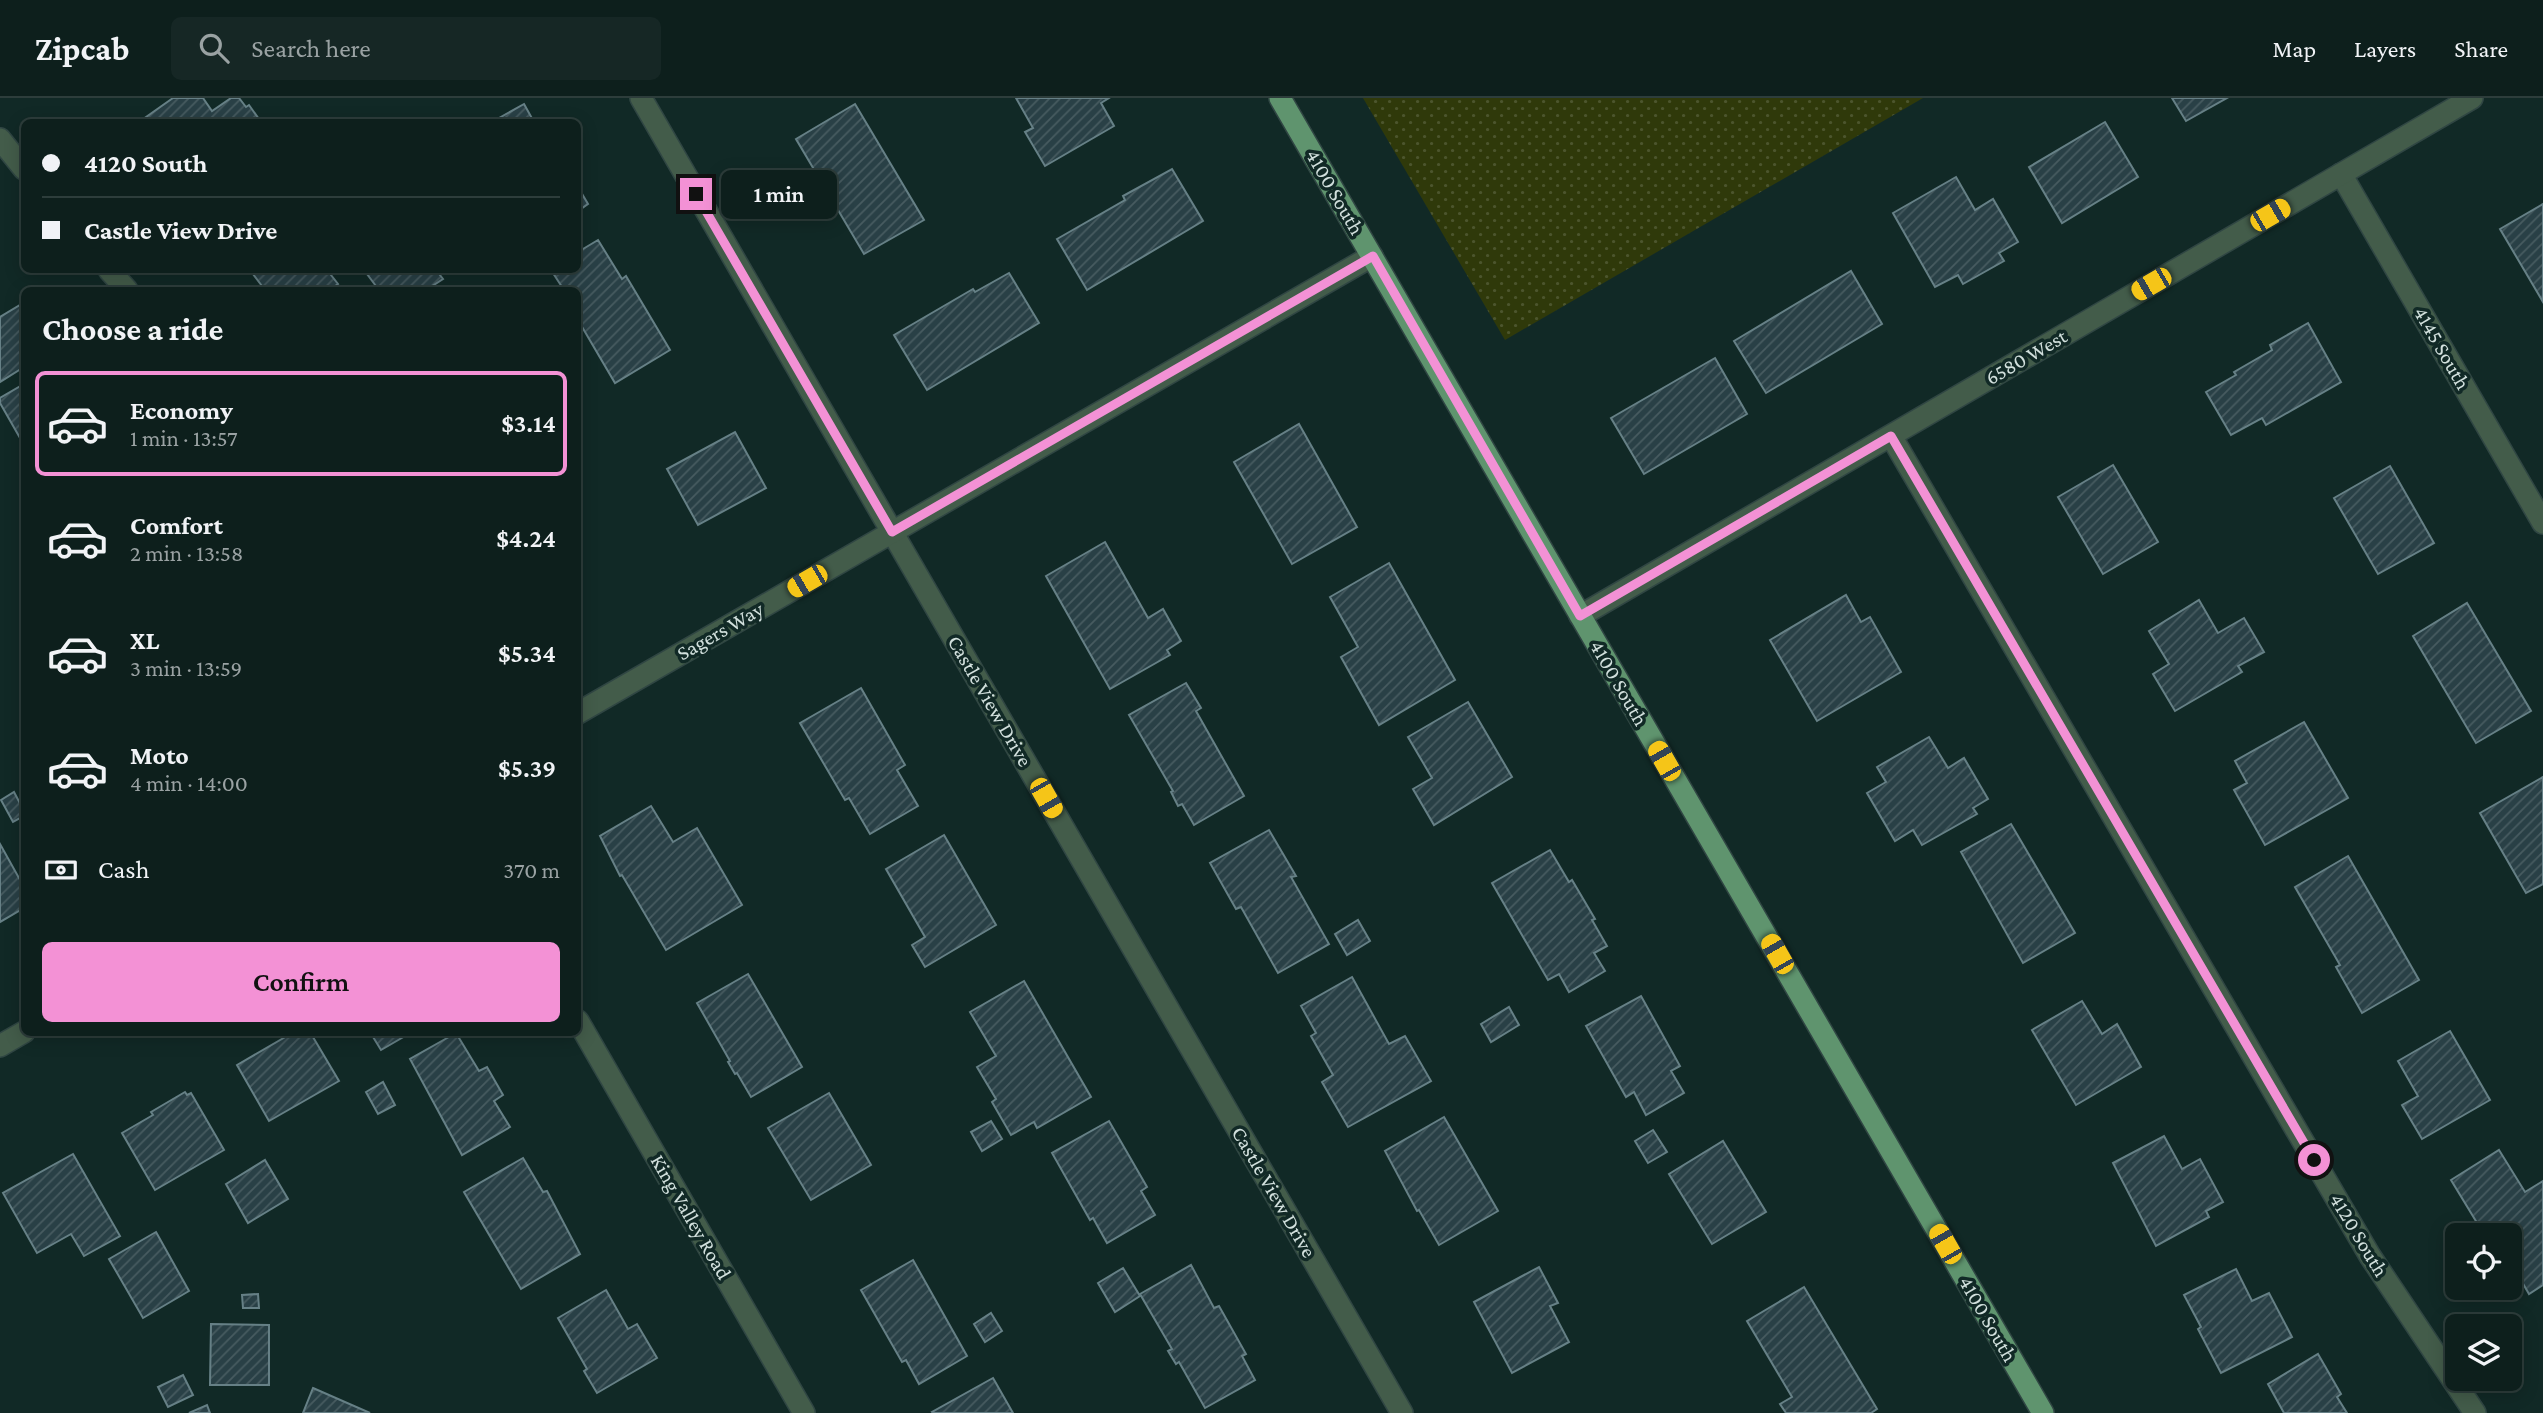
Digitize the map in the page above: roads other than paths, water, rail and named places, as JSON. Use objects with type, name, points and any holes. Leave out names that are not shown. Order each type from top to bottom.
[{"type":"main road","name":"4100 South","points":[[1280,98],[2043,1413]]},
{"type":"street","name":"Castle View Drive","points":[[641,98],[1402,1413]]},
{"type":"street","name":"6580 West","points":[[1580,616],[2472,98]]},
{"type":"street","points":[[0,139],[21,165]]},
{"type":"street","name":"4145 South","points":[[2341,174],[2543,523]]},
{"type":"street","name":"Sagers Way","points":[[581,711],[1373,256]]},
{"type":"street","points":[[112,273],[124,287]]},
{"type":"street","name":"4120 South","points":[[1891,436],[2370,1256],[2475,1413]]},
{"type":"street","name":"King Valley Road","points":[[581,1026],[804,1413]]},
{"type":"street","points":[[0,1046],[21,1034]]}]
